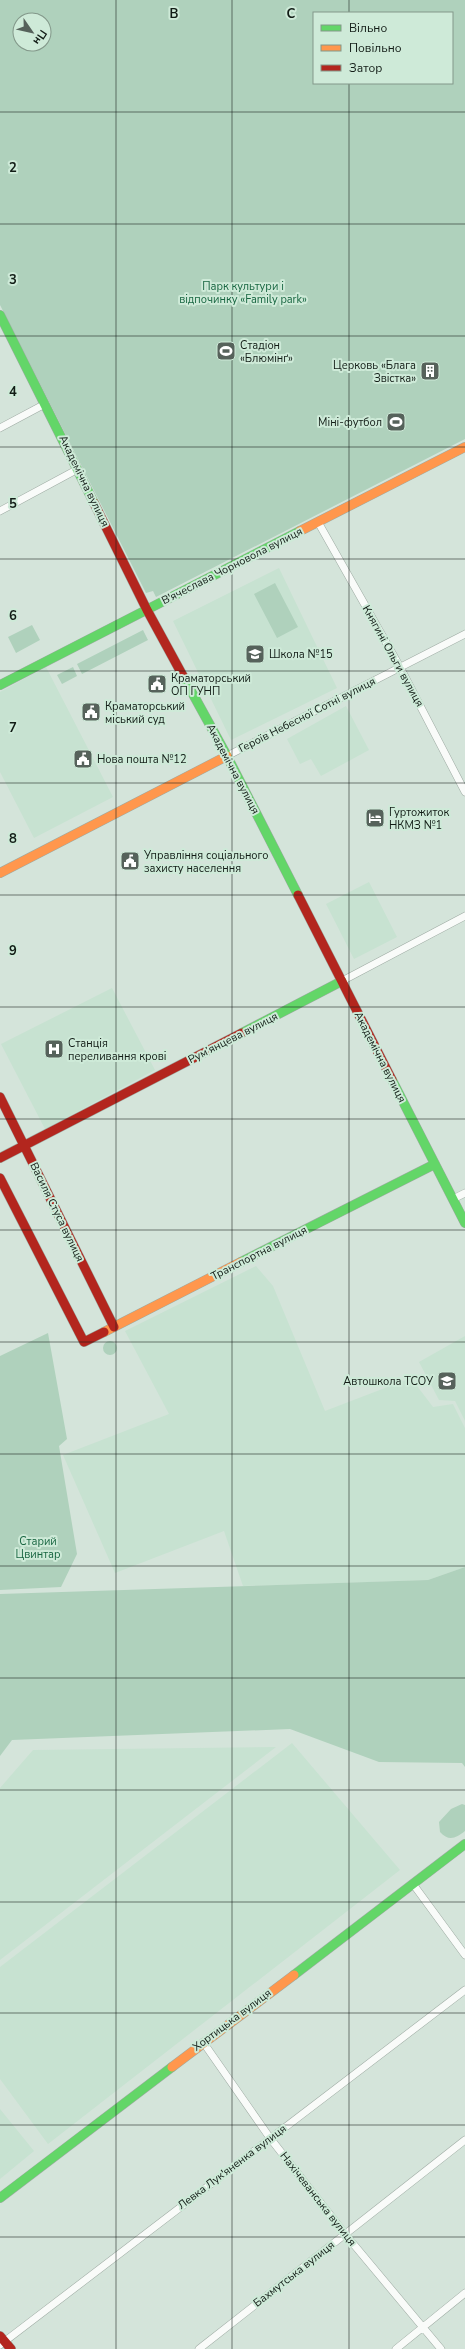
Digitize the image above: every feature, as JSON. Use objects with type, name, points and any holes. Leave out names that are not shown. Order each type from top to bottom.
[{"type":"street","name":"Академічна вулиця","points":[[0,315],[147,610],[227,756],[465,1223]]},
{"type":"street","points":[[0,428],[45,404]]},
{"type":"street","name":"В'ячеслава Чорновола вулиця","points":[[0,685],[465,447]]},
{"type":"street","points":[[0,511],[78,469]]},
{"type":"street","name":"Княгині Ольги вулиця","points":[[318,522],[400,668],[465,792]]},
{"type":"street","name":"Героїв Небесної Сотні вулиця","points":[[0,873],[465,634]]},
{"type":"street","name":"Рум’янцева вулиця","points":[[0,1158],[465,916]]},
{"type":"street","name":"Василя Стуса вулиця","points":[[0,1096],[114,1327]]},
{"type":"street","name":"Транспортна вулиця","points":[[0,1178],[84,1342],[435,1164]]},
{"type":"street","points":[[453,1199],[465,1192]]},
{"type":"street","name":"Хортицька вулиця","points":[[0,2198],[465,1844]]},
{"type":"street","points":[[413,1884],[465,1955]]},
{"type":"street","name":"Левка Лук'яненка вулиця","points":[[2,2341],[465,1990]]},
{"type":"street","name":"Нахічеванська вулиця","points":[[203,2042],[270,2138],[345,2234],[441,2349]]},
{"type":"street","name":"Бахмутська вулиця","points":[[199,2349],[465,2140]]},
{"type":"street","points":[[396,2349],[465,2293]]},
{"type":"street","points":[[2,2341],[11,2349]]},
{"type":"shaded area","name":"Школа №15","points":[[279,568],[337,688],[231,740],[173,621]]},
{"type":"shaded area","points":[[46,667],[113,797],[34,838],[0,772],[0,692]]},
{"type":"shaded area","points":[[346,706],[369,750],[321,776],[311,759],[300,764],[287,739]]},
{"type":"shaded area","points":[[369,882],[397,937],[354,959],[326,904]]},
{"type":"shaded area","points":[[112,988],[155,1070],[45,1129],[1,1044]]},
{"type":"shaded area","points":[[256,1266],[273,1286],[325,1411],[411,1378],[433,1407],[453,1404],[465,1428],[465,1567],[428,1580],[243,1586],[224,1531],[115,1573],[63,1455],[169,1414],[125,1331]]},
{"type":"shaded area","name":"Автошкола ТСОУ","points":[[465,1336],[465,1421],[455,1401],[439,1400],[419,1362]]},
{"type":"shaded area","points":[[292,1743],[400,1870],[48,2144],[0,2079],[0,1967]]},
{"type":"shaded area","points":[[276,1747],[0,1960],[0,1788],[33,1750]]},
{"type":"shaded area","points":[[0,2109],[34,2151],[0,2179]]},
{"type":"green space","name":"Парк культури і відпочинку «Family park»","points":[[0,0],[465,0],[465,439],[156,597],[153,591],[146,593],[0,305]]},
{"type":"green space","points":[[275,583],[298,627],[277,638],[254,594]]},
{"type":"green space","points":[[32,625],[40,640],[16,653],[8,637]]},
{"type":"green space","points":[[143,630],[148,640],[82,674],[77,664]]},
{"type":"green space","points":[[73,667],[77,676],[62,684],[57,675]]},
{"type":"green space","name":"Старий Цвинтар","points":[[48,1333],[67,1439],[59,1446],[77,1554],[61,1587],[0,1590],[0,1356]]},
{"type":"green space","points":[[110,1341],[115,1343],[117,1348],[115,1353],[110,1355],[105,1353],[103,1348],[105,1343]]},
{"type":"green space","points":[[465,1567],[465,1767],[462,1763],[379,1762],[290,1729],[12,1740],[0,1756],[0,1594],[428,1580]]},
{"type":"green space","points":[[462,1804],[465,1805],[465,1831],[456,1837],[446,1837],[440,1832],[439,1822],[451,1809]]},
{"type":"traffic: fast","points":[[0,315],[94,503]]},
{"type":"traffic: fast","points":[[0,685],[300,531]]},
{"type":"traffic: fast","points":[[183,676],[227,756],[298,895]]},
{"type":"traffic: fast","points":[[242,1033],[342,981]]},
{"type":"traffic: fast","points":[[392,1080],[465,1223]]},
{"type":"traffic: fast","points":[[241,1262],[435,1164]]},
{"type":"traffic: fast","points":[[294,1975],[465,1844]]},
{"type":"traffic: fast","points":[[0,2198],[172,2067]]},
{"type":"traffic: slow","points":[[300,531],[465,447]]},
{"type":"traffic: slow","points":[[0,873],[227,756]]},
{"type":"traffic: slow","points":[[104,1332],[241,1262]]},
{"type":"traffic: slow","points":[[172,2067],[294,1975]]},
{"type":"traffic: jam","points":[[94,503],[147,610],[183,676]]},
{"type":"traffic: jam","points":[[298,895],[392,1080]]},
{"type":"traffic: jam","points":[[0,1158],[242,1033]]},
{"type":"traffic: jam","points":[[0,1097],[114,1327]]},
{"type":"traffic: jam","points":[[0,1178],[84,1342],[104,1332]]},
{"type":"traffic: jam","points":[[0,2336],[11,2349]]},
{"type":"place","name":"Стадіон «Блюмінґ»","points":[[226,351]]},
{"type":"place","name":"Церковь «Блага Звістка»","points":[[430,371]]},
{"type":"place","name":"Міні-футбол","points":[[396,422]]},
{"type":"place","name":"Школа №15","points":[[255,654]]},
{"type":"place","name":"Краматорський ОП ГУНП","points":[[157,684]]},
{"type":"place","name":"Краматорський міський суд","points":[[91,712]]},
{"type":"place","name":"Нова пошта №12","points":[[83,759]]},
{"type":"place","name":"Гуртожиток НКМЗ №1","points":[[375,818]]},
{"type":"place","name":"Управління соціального захисту населення","points":[[130,861]]},
{"type":"place","name":"Станція переливання крові","points":[[54,1049]]},
{"type":"place","name":"Автошкола ТСОУ","points":[[447,1381]]}]
